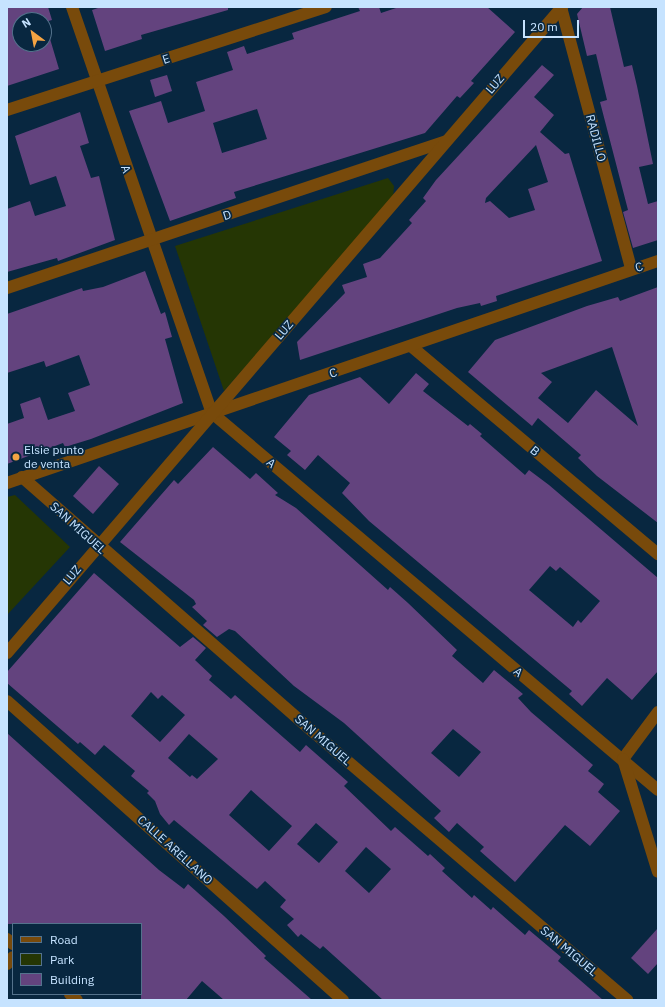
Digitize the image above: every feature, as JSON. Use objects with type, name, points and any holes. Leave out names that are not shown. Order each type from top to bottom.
[{"type":"street","name":"A","points":[[72,7],[151,240],[212,413],[658,790]]},
{"type":"street","name":"E","points":[[7,110],[326,7]]},
{"type":"street","name":"LUZ","points":[[7,653],[97,545],[561,7]]},
{"type":"street","name":"RADILLO","points":[[561,7],[631,269]]},
{"type":"street","name":"D","points":[[7,288],[447,140]]},
{"type":"street","name":"C","points":[[7,483],[412,347],[631,269],[658,262]]},
{"type":"street","name":"B","points":[[412,347],[658,554]]},
{"type":"street","name":"SAN MIGUEL","points":[[22,477],[97,545],[627,1000]]},
{"type":"street","name":"CALLE ARELLANO","points":[[7,701],[343,1000]]},
{"type":"street","points":[[658,712],[623,759],[658,872]]},
{"type":"green space","points":[[388,178],[394,186],[393,199],[224,391],[175,246]]},
{"type":"green space","points":[[15,495],[70,547],[7,615],[7,497]]},
{"type":"building","points":[[7,7],[48,7],[50,12],[12,12],[12,52],[52,52],[52,46],[59,69],[7,86]]},
{"type":"building","points":[[101,7],[228,7],[228,10],[141,35],[142,39],[105,51],[92,10]]},
{"type":"building","points":[[358,7],[379,7],[381,13],[399,7],[487,7],[515,32],[471,81],[474,83],[460,98],[457,96],[425,133],[234,192],[236,198],[170,221],[129,111],[161,101],[168,123],[205,111],[196,82],[233,70],[227,52],[244,46],[247,54],[294,39],[292,33],[360,11]],"holes":[[[257,109],[267,139],[222,153],[213,123]]]},
{"type":"building","points":[[583,7],[610,7],[624,67],[632,65],[637,86],[653,164],[639,167],[648,204],[658,201],[658,240],[633,248],[623,212],[628,210],[600,102],[607,100],[596,54],[587,56],[577,14]]},
{"type":"building","points":[[542,65],[554,75],[534,97],[554,115],[540,132],[565,154],[569,153],[602,261],[496,296],[497,301],[481,306],[480,303],[457,308],[300,360],[297,342],[345,293],[342,285],[367,277],[363,264],[380,258],[412,223],[409,220],[426,201],[423,198],[436,180]],"holes":[[[536,145],[548,182],[528,189],[535,210],[509,218],[490,201],[485,203],[486,198]]]},
{"type":"building","points":[[167,75],[172,91],[155,97],[150,80]]},
{"type":"building","points":[[80,112],[89,143],[80,146],[91,178],[99,176],[115,240],[58,261],[57,258],[7,272],[7,209],[30,201],[35,216],[66,206],[56,176],[30,185],[15,136]]},
{"type":"building","points":[[145,271],[161,314],[165,312],[172,337],[165,339],[183,403],[91,439],[65,447],[63,443],[7,464],[7,424],[24,418],[20,404],[40,397],[48,420],[75,411],[68,393],[90,385],[79,355],[46,367],[44,361],[7,373],[7,314],[82,288],[83,291],[103,287]]},
{"type":"building","points":[[658,287],[658,523],[597,476],[578,458],[581,455],[538,418],[532,426],[468,372],[495,340],[587,306],[618,297],[620,301]],"holes":[[[612,347],[638,426],[596,390],[568,423],[538,398],[552,382],[541,373]]]},
{"type":"building","points":[[416,373],[429,384],[423,391],[468,426],[470,424],[482,434],[480,436],[525,475],[529,470],[549,485],[658,578],[658,671],[632,700],[607,678],[582,706],[569,694],[572,691],[369,521],[342,493],[350,483],[318,455],[305,470],[287,455],[291,451],[274,437],[309,395],[360,377],[389,404]],"holes":[[[550,566],[556,571],[560,567],[600,601],[581,623],[578,620],[573,627],[529,590]]]},
{"type":"building","points":[[213,447],[250,479],[256,473],[278,493],[275,495],[296,508],[388,590],[390,587],[408,603],[457,650],[452,656],[483,683],[494,670],[523,694],[518,698],[531,712],[593,765],[588,771],[604,784],[598,792],[620,811],[590,846],[565,825],[515,882],[480,851],[484,847],[457,823],[449,832],[434,818],[441,811],[344,723],[294,686],[235,631],[229,629],[217,637],[203,625],[207,621],[192,607],[196,604],[194,600],[120,542],[174,480],[178,484]],"holes":[[[453,729],[481,752],[459,777],[431,753]]]},
{"type":"building","points":[[99,466],[119,484],[93,514],[73,496]]},
{"type":"building","points":[[94,573],[180,647],[193,637],[206,648],[195,660],[212,676],[209,680],[231,699],[235,695],[300,752],[306,745],[348,782],[344,786],[391,831],[395,827],[428,856],[430,854],[445,868],[442,871],[472,898],[474,895],[491,910],[493,907],[525,935],[529,930],[561,957],[558,961],[603,1000],[383,1000],[323,946],[320,949],[301,934],[298,937],[287,925],[294,919],[280,907],[286,900],[265,881],[257,889],[174,820],[169,825],[160,814],[155,801],[147,793],[149,791],[131,776],[135,771],[104,745],[95,755],[80,742],[78,744],[7,683],[7,672]],"holes":[[[151,692],[158,699],[162,695],[185,715],[160,742],[131,716]],[[189,734],[218,759],[197,779],[192,775],[190,777],[168,758]],[[251,790],[292,826],[269,851],[229,815]],[[316,823],[338,842],[319,863],[297,844]],[[366,847],[391,869],[369,893],[345,871]]]},
{"type":"building","points":[[7,733],[159,870],[184,889],[188,884],[266,956],[264,958],[312,1000],[224,1000],[202,981],[186,1000],[141,1000],[142,923],[7,924]]},
{"type":"building","points":[[658,928],[658,963],[648,974],[631,958]]},
{"type":"place","name":"Elsie punto de venta","points":[[16,457]]}]
